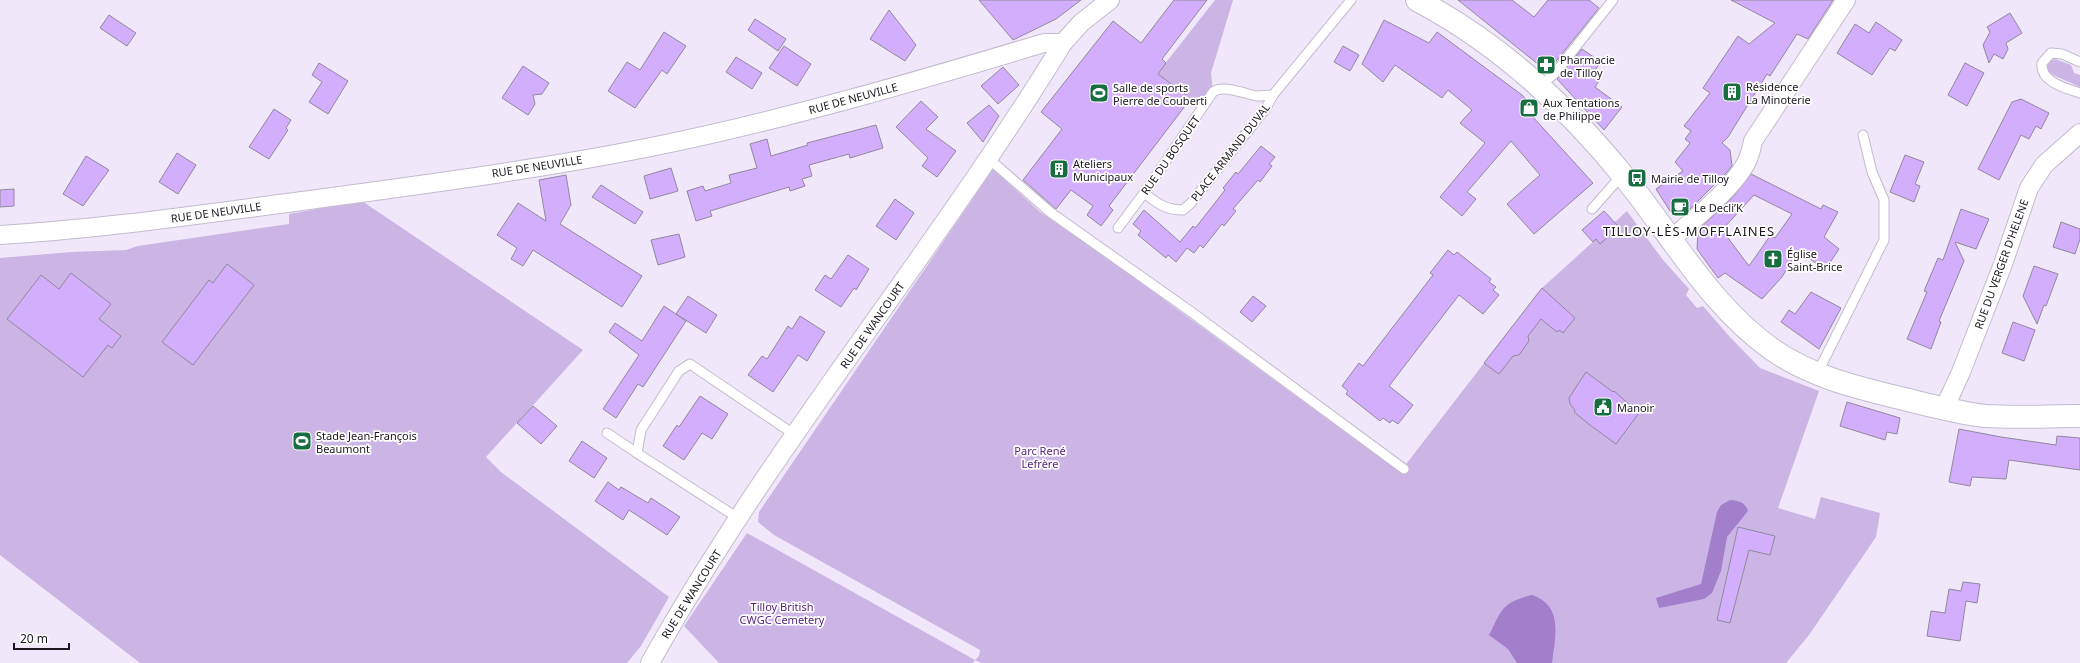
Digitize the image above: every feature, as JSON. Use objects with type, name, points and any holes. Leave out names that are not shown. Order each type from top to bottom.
[{"type":"street","name":"RUE DE WANCOURT","points":[[650,663],[694,586],[781,453],[988,158],[1063,43],[1082,23],[1110,0]]},
{"type":"street","points":[[1417,0],[1447,16],[1486,43],[1540,86],[1572,117],[1622,175],[1671,239],[1724,304],[1762,342],[1798,365],[1818,374],[1861,389],[1944,409],[1985,416],[2080,416]]},
{"type":"street","points":[[1671,239],[1728,187],[1741,172],[1748,160],[1753,141],[1846,0]]},
{"type":"street","name":"RUE DE NEUVILLE","points":[[0,235],[130,224],[575,161],[651,147],[726,130],[831,104],[1044,43],[1063,43]]},
{"type":"street","name":"RUE DU VERGER D'HELENE","points":[[1944,409],[1961,372],[2003,264],[2030,188],[2044,165],[2080,133]]},
{"type":"lane","points":[[1273,95],[1351,0]]},
{"type":"lane","points":[[1540,86],[1555,72],[1613,0]]},
{"type":"lane","points":[[2080,62],[2062,54],[2051,54],[2042,63],[2041,70],[2048,80],[2080,93]]},
{"type":"lane","name":"RUE DU BOSQUET","points":[[1118,228],[1216,90],[1225,89],[1258,96],[1273,95]]},
{"type":"lane","name":"PLACE ARMAND DUVAL","points":[[1144,193],[1168,210],[1183,210],[1191,203],[1266,108],[1273,95]]},
{"type":"lane","points":[[1818,374],[1884,240],[1884,200],[1872,172],[1863,135]]},
{"type":"lane","points":[[988,158],[1050,212],[1190,311],[1404,468]]},
{"type":"lane","points":[[1592,209],[1622,175]]},
{"type":"lane","points":[[637,453],[641,430],[679,371],[690,364],[795,435]]},
{"type":"lane","points":[[607,433],[738,518]]},
{"type":"green space","points":[[1215,0],[1233,0],[1211,73],[1213,92],[1203,108],[1157,74]]},
{"type":"green space","points":[[2055,59],[2071,65],[2074,73],[2080,75],[2080,87],[2053,75],[2048,71],[2047,66],[2050,61]]},
{"type":"green space","name":"Parc René Lefrère","points":[[993,169],[1040,212],[1099,252],[1400,472],[1542,288],[1627,211],[1663,260],[1689,289],[1686,295],[1697,308],[1703,306],[1760,368],[1819,391],[1778,508],[1815,519],[1821,497],[1880,513],[1876,537],[1809,635],[1786,663],[981,663],[975,660],[979,656],[980,650],[774,535],[758,522],[759,512]]},
{"type":"green space","name":"Stade Jean-François Beaumont","points":[[362,201],[583,350],[486,457],[501,472],[669,597],[641,646],[627,663],[140,663],[0,555],[0,258],[71,252],[126,250],[138,246],[289,224],[289,214]]},
{"type":"green space","name":"Tilloy British CWGC Cemetery","points":[[747,533],[975,660],[973,663],[719,663],[684,626]]},
{"type":"shaded area","points":[[1730,500],[1741,502],[1748,511],[1727,537],[1721,571],[1712,593],[1704,599],[1659,608],[1656,598],[1701,584],[1717,512],[1721,505]]},
{"type":"shaded area","points":[[1532,595],[1542,600],[1553,614],[1555,623],[1555,643],[1552,663],[1517,663],[1508,649],[1489,635],[1497,618],[1508,604]]},
{"type":"building","points":[[979,0],[1081,0],[1056,19],[1013,40]]},
{"type":"building","points":[[1174,0],[1207,0],[1162,59],[1166,63],[1158,74],[1186,95],[1181,102],[1185,106],[1109,206],[1113,210],[1101,226],[1087,215],[1093,206],[1071,190],[1056,209],[1023,180],[1062,129],[1041,112],[1113,21],[1141,43]]},
{"type":"building","points":[[1458,0],[1512,0],[1534,17],[1548,0],[1589,0],[1599,8],[1549,70],[1544,69]]},
{"type":"building","points":[[1731,0],[1833,0],[1808,39],[1797,34],[1770,76],[1767,74],[1728,137],[1722,143],[1730,150],[1732,166],[1687,212],[1670,211],[1656,189],[1683,171],[1675,162],[1690,143],[1685,139],[1691,131],[1684,126],[1710,93],[1703,88],[1738,36],[1749,44],[1775,23]]},
{"type":"building","points":[[889,10],[916,45],[905,61],[870,39]]},
{"type":"building","points":[[2010,13],[2022,33],[2006,43],[2008,49],[2003,59],[1994,54],[1989,63],[1983,45],[1990,32],[1987,27]]},
{"type":"building","points":[[109,15],[136,33],[127,46],[100,28]]},
{"type":"building","points":[[755,19],[786,39],[778,51],[748,30]]},
{"type":"building","points":[[1384,20],[1429,43],[1437,32],[1522,95],[1536,110],[1532,116],[1593,183],[1534,234],[1507,204],[1540,175],[1511,141],[1467,192],[1476,199],[1462,216],[1440,197],[1485,143],[1460,123],[1472,110],[1448,90],[1442,98],[1395,65],[1383,82],[1362,64]]},
{"type":"building","points":[[1876,22],[1902,40],[1895,51],[1890,48],[1872,75],[1837,53],[1855,24],[1869,33]]},
{"type":"building","points":[[664,32],[686,46],[667,74],[662,70],[635,108],[608,91],[627,62],[640,70]]},
{"type":"building","points":[[784,46],[811,64],[797,86],[769,68]]},
{"type":"building","points":[[1343,46],[1359,55],[1350,71],[1334,62]]},
{"type":"building","points":[[1582,49],[1601,62],[1593,73],[1601,78],[1595,87],[1622,107],[1604,130],[1557,79]]},
{"type":"building","points":[[736,57],[762,73],[752,89],[726,72]]},
{"type":"building","points":[[319,63],[348,81],[328,114],[309,102],[322,82],[312,75]]},
{"type":"building","points":[[1965,63],[1984,73],[1967,106],[1948,95]]},
{"type":"building","points":[[523,66],[549,83],[542,94],[533,95],[535,104],[528,115],[502,98]]},
{"type":"building","points":[[1003,67],[1019,85],[998,104],[981,86]]},
{"type":"building","points":[[2021,99],[2049,113],[2041,129],[2036,126],[2029,139],[2021,135],[1999,180],[1978,169],[2012,102]]},
{"type":"building","points":[[921,101],[938,117],[926,129],[956,151],[937,177],[922,166],[928,158],[896,127]]},
{"type":"building","points":[[989,105],[999,116],[983,142],[967,123]]},
{"type":"building","points":[[274,109],[291,120],[286,128],[288,130],[269,159],[249,147]]},
{"type":"building","points":[[876,125],[883,148],[850,158],[849,154],[809,165],[812,176],[802,179],[805,186],[790,191],[789,187],[710,211],[712,216],[696,221],[687,191],[703,186],[705,191],[731,183],[729,175],[757,168],[750,144],[767,139],[771,156],[808,145],[807,143]]},
{"type":"building","points":[[1261,146],[1275,157],[1269,164],[1272,166],[1260,182],[1258,180],[1233,209],[1236,211],[1224,226],[1222,224],[1203,248],[1200,245],[1194,253],[1187,248],[1176,262],[1168,255],[1166,258],[1138,235],[1141,231],[1133,224],[1144,210],[1180,242],[1193,226],[1195,228],[1225,190],[1223,188],[1236,172],[1238,174]]},
{"type":"building","points":[[177,153],[196,165],[178,194],[159,182]]},
{"type":"building","points":[[1905,155],[1924,162],[1915,184],[1920,186],[1914,202],[1890,192]]},
{"type":"building","points":[[86,156],[109,170],[83,206],[63,194]]},
{"type":"building","points":[[671,168],[678,191],[650,199],[644,176]]},
{"type":"building","points":[[1751,174],[1821,209],[1823,205],[1838,212],[1824,237],[1839,249],[1825,270],[1798,250],[1782,277],[1762,299],[1725,273],[1718,278],[1697,249],[1698,230],[1732,198]],"holes":[[[1754,195],[1792,214],[1775,238],[1770,236],[1749,266],[1722,230]]]},
{"type":"building","points":[[566,175],[571,205],[560,224],[642,276],[622,307],[533,250],[523,266],[511,259],[517,248],[497,235],[518,203],[546,221],[539,180]]},
{"type":"building","points":[[601,185],[643,212],[635,224],[592,197]]},
{"type":"building","points":[[14,189],[14,206],[0,207],[0,190]]},
{"type":"building","points":[[895,199],[914,213],[896,240],[876,226]]},
{"type":"building","points":[[1961,209],[1989,219],[1976,249],[1955,242],[1964,261],[1939,321],[1941,322],[1931,349],[1907,339],[1927,292],[1924,291],[1938,258],[1943,260]]},
{"type":"building","points":[[1604,211],[1619,227],[1600,244],[1596,239],[1593,242],[1582,230]]},
{"type":"building","points":[[2061,222],[2080,229],[2080,239],[2075,254],[2053,247]]},
{"type":"building","points":[[679,234],[685,257],[658,265],[651,240]]},
{"type":"building","points":[[1448,250],[1454,255],[1457,252],[1491,279],[1489,282],[1496,287],[1493,290],[1499,295],[1483,314],[1459,295],[1389,386],[1413,405],[1398,424],[1392,420],[1390,423],[1383,418],[1380,421],[1346,394],[1348,391],[1342,386],[1359,363],[1363,366],[1433,275],[1430,273]]},
{"type":"building","points":[[848,255],[869,269],[856,290],[854,288],[841,307],[815,290],[825,275],[831,279]]},
{"type":"building","points":[[227,264],[254,285],[193,365],[162,342],[209,280],[213,283]]},
{"type":"building","points":[[2034,266],[2058,274],[2046,306],[2044,305],[2037,324],[2023,296]]},
{"type":"building","points":[[71,273],[111,304],[99,319],[121,336],[112,348],[108,345],[83,377],[7,319],[41,275],[59,289]]},
{"type":"building","points":[[1542,288],[1575,318],[1563,333],[1559,330],[1557,332],[1541,319],[1528,336],[1529,341],[1519,355],[1513,356],[1499,374],[1484,363]]},
{"type":"building","points":[[1811,292],[1841,308],[1819,349],[1781,322],[1789,310],[1795,314]]},
{"type":"building","points":[[688,296],[717,315],[706,333],[676,314]]},
{"type":"building","points":[[1253,296],[1266,306],[1252,322],[1240,312]]},
{"type":"building","points":[[664,306],[686,321],[643,387],[638,384],[616,418],[603,409],[639,355],[609,332],[615,323],[642,341]]},
{"type":"building","points":[[800,316],[825,332],[807,361],[798,355],[773,392],[748,375],[762,356],[767,359],[788,326],[792,329]]},
{"type":"building","points":[[2013,322],[2035,330],[2024,361],[2002,353]]},
{"type":"building","name":"Manoir","points":[[1586,372],[1613,392],[1614,391],[1639,413],[1616,444],[1574,412],[1575,410],[1570,404],[1569,398]]},
{"type":"building","points":[[700,396],[728,414],[712,439],[702,433],[684,460],[663,446],[677,425],[679,427]]},
{"type":"building","points":[[1847,402],[1900,418],[1897,434],[1887,432],[1885,440],[1840,426]]},
{"type":"building","points":[[533,406],[557,426],[541,444],[517,423]]},
{"type":"building","points":[[1959,429],[2056,445],[2057,436],[2080,438],[2080,470],[2009,460],[2006,479],[1972,477],[1970,486],[1949,482]]},
{"type":"building","points":[[582,441],[607,458],[594,478],[569,461]]},
{"type":"building","points":[[608,482],[619,490],[621,487],[648,503],[651,498],[680,517],[667,535],[629,510],[623,520],[595,501]]},
{"type":"building","points":[[1738,527],[1775,536],[1770,555],[1749,550],[1730,623],[1717,620]]},
{"type":"building","points":[[1963,582],[1980,584],[1977,603],[1966,601],[1960,641],[1927,636],[1931,611],[1945,613],[1949,589],[1961,591]]},
{"type":"place","name":"Pharmacie de Tilloy","points":[[1546,65]]},
{"type":"place","name":"Résidence La Minoterie","points":[[1732,92]]},
{"type":"place","name":"Salle de sports Pierre de Couberti","points":[[1099,93]]},
{"type":"place","name":"Aux Tentations de Philippe","points":[[1529,108]]},
{"type":"place","name":"Ateliers Municipaux","points":[[1059,169]]},
{"type":"place","name":"Mairie de Tilloy","points":[[1637,178]]},
{"type":"place","name":"Le Decli’K","points":[[1680,207]]},
{"type":"place","name":"Église Saint-Brice","points":[[1773,259]]},
{"type":"place","name":"Manoir","points":[[1603,407]]},
{"type":"place","name":"Stade Jean-François Beaumont","points":[[302,441]]},
{"type":"district","name":"TILLOY-LÈS-MOFFLAINES","points":[[1689,231]]}]
